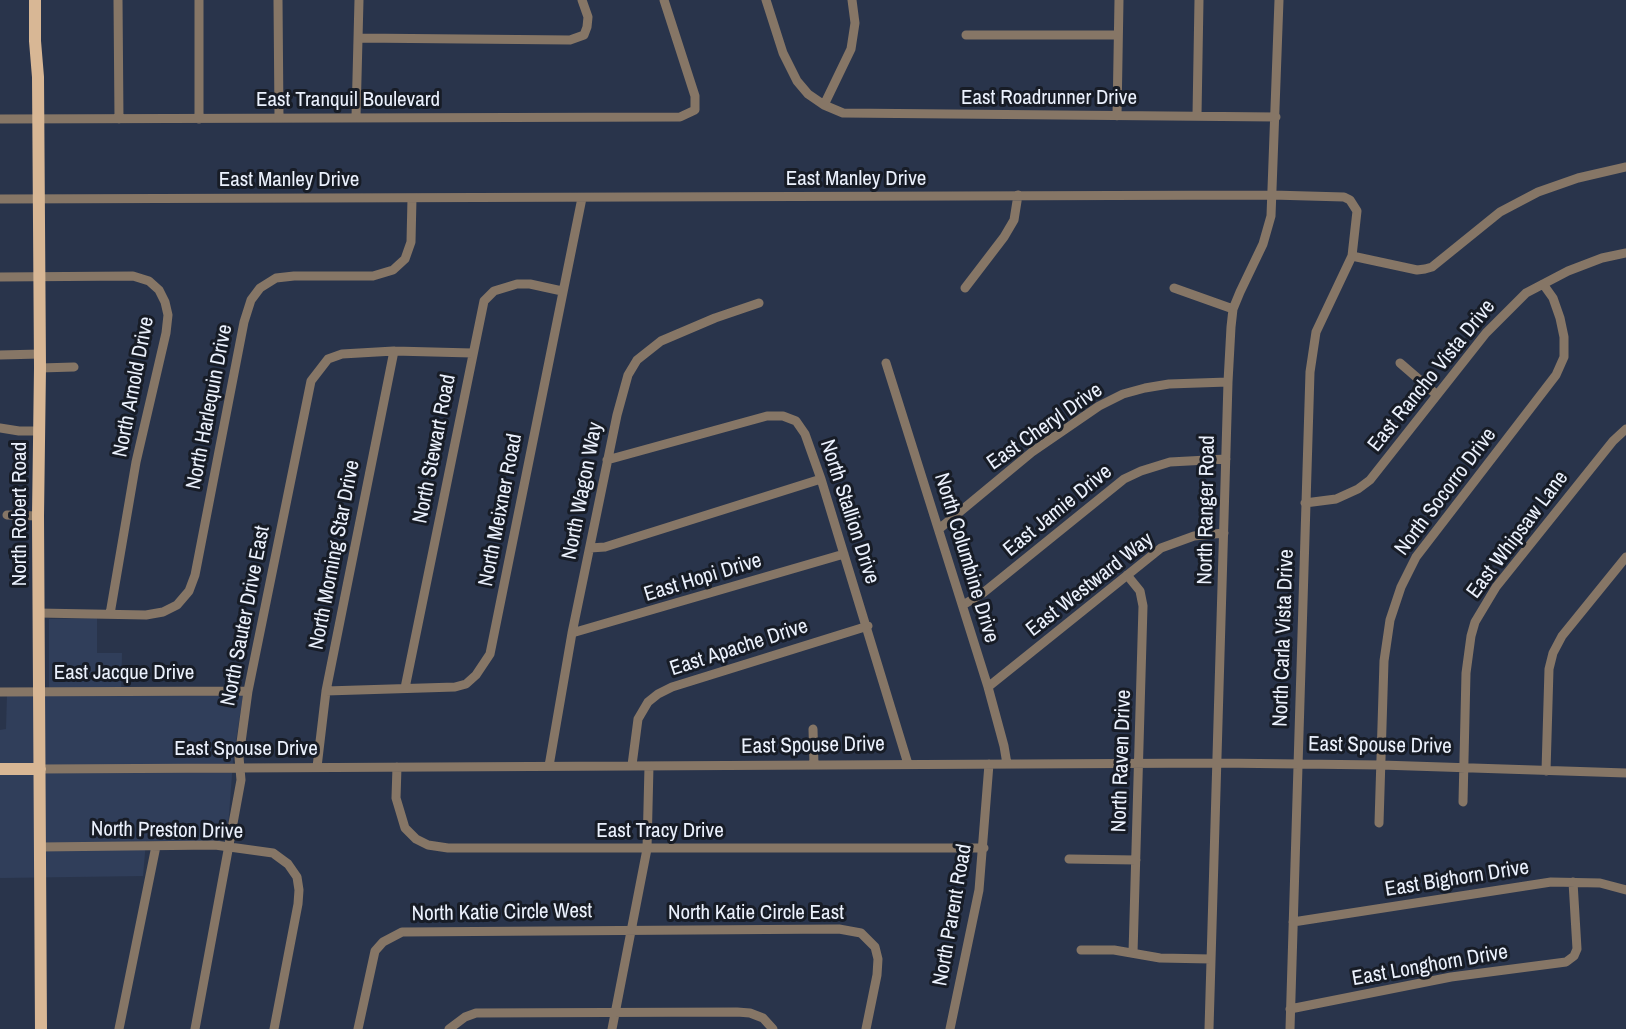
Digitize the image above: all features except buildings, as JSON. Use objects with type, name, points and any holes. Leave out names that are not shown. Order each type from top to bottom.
[{"type":"main road","name":"North Robert Road","points":[[35,0],[40,354],[38,613],[41,1029]]},
{"type":"main road","name":"East Spouse Drive","points":[[0,769],[40,769]]},
{"type":"street","points":[[118,0],[119,119]]},
{"type":"street","points":[[199,0],[200,119]]},
{"type":"street","points":[[278,0],[279,117]]},
{"type":"street","points":[[356,117],[359,0]]},
{"type":"street","points":[[358,38],[570,40],[584,35],[588,17],[582,0]]},
{"type":"street","name":"East Tranquil Boulevard","points":[[0,119],[680,117],[695,110],[695,96],[664,0]]},
{"type":"street","points":[[766,0],[790,68],[808,94],[824,105],[851,49],[855,23],[852,0]]},
{"type":"street","points":[[1117,116],[1119,0]]},
{"type":"street","points":[[1196,115],[1199,0]]},
{"type":"street","name":"North Ranger Road","points":[[1209,1029],[1227,382],[1233,309],[1269,229],[1276,117],[1279,0]]},
{"type":"street","points":[[966,35],[1117,35]]},
{"type":"street","name":"East Roadrunner Drive","points":[[824,105],[843,113],[864,114],[1276,117]]},
{"type":"street","points":[[1352,256],[1417,270],[1432,267],[1500,212],[1538,192],[1578,178],[1626,167]]},
{"type":"street","points":[[965,288],[1014,220],[1018,195]]},
{"type":"street","name":"East Manley Drive","points":[[0,200],[1018,195],[1344,197],[1350,200],[1357,211],[1352,256]]},
{"type":"street","name":"North Harlequin Drive","points":[[38,613],[146,615],[163,612],[177,605],[189,591],[195,575],[244,322],[251,300],[260,288],[276,278],[373,276],[393,270],[405,259],[411,242],[412,198]]},
{"type":"street","name":"North Meixner Road","points":[[326,691],[455,688],[476,676],[489,654],[582,198]]},
{"type":"street","name":"East Rancho Vista Drive","points":[[1305,503],[1336,499],[1370,480],[1502,315],[1526,293],[1602,258],[1626,253]]},
{"type":"street","name":"North Carla Vista Drive","points":[[1290,1029],[1305,503],[1313,346],[1324,313],[1352,256]]},
{"type":"street","name":"North Arnold Drive","points":[[0,277],[133,276],[149,281],[159,290],[165,302],[168,315],[166,333],[136,462],[110,614]]},
{"type":"street","name":"North Stewart Road","points":[[405,688],[484,301],[494,291],[517,284],[530,284],[562,292]]},
{"type":"street","name":"North Socorro Drive","points":[[1379,823],[1384,661],[1390,620],[1401,587],[1416,557],[1556,375],[1564,357],[1564,337],[1553,298],[1543,284]]},
{"type":"street","points":[[1174,288],[1233,309]]},
{"type":"street","name":"North Wagon Way","points":[[549,766],[572,633],[624,388],[637,360],[654,346],[676,333],[759,303]]},
{"type":"street","name":"North Sauter Drive East","points":[[195,1029],[241,780],[239,758],[248,691],[311,381],[328,359],[342,354],[394,351],[472,353]]},
{"type":"street","name":"North Morning Star Drive","points":[[317,767],[326,691],[394,351]]},
{"type":"street","points":[[0,355],[40,354]]},
{"type":"street","name":"North Columbine Drive","points":[[886,363],[988,687],[1007,764]]},
{"type":"street","points":[[1400,363],[1437,395]]},
{"type":"street","points":[[40,368],[74,367]]},
{"type":"street","name":"East Cheryl Drive","points":[[939,529],[1032,452],[1099,406],[1145,388],[1169,384],[1227,382]]},
{"type":"street","name":"North Stallion Drive","points":[[607,460],[767,415],[783,416],[796,421],[806,434],[821,479],[908,764]]},
{"type":"street","points":[[0,428],[39,431]]},
{"type":"street","name":"East Whipsaw Lane","points":[[1463,803],[1468,657],[1471,636],[1481,610],[1496,587],[1613,441],[1626,429]]},
{"type":"street","name":"East Jamie Drive","points":[[963,605],[983,593],[1124,479],[1170,462],[1226,459]]},
{"type":"street","points":[[590,548],[605,547],[821,479]]},
{"type":"street","points":[[7,515],[38,516]]},
{"type":"street","name":"East Westward Way","points":[[988,687],[1161,548],[1177,540],[1224,533]]},
{"type":"street","name":"East Hopi Drive","points":[[572,633],[844,554]]},
{"type":"street","points":[[1546,771],[1549,669],[1553,653],[1562,636],[1626,557]]},
{"type":"street","name":"North Raven Drive","points":[[1127,575],[1140,591],[1143,606],[1133,953]]},
{"type":"street","name":"East Apache Drive","points":[[632,765],[638,719],[658,694],[672,687],[867,626]]},
{"type":"street","name":"East Jacque Drive","points":[[0,692],[248,691]]},
{"type":"street","points":[[813,729],[814,765]]},
{"type":"street","name":"East Spouse Drive","points":[[40,769],[1218,763],[1626,773]]},
{"type":"street","name":"North Parent Road","points":[[950,1029],[979,890],[989,764]]},
{"type":"street","points":[[612,1029],[647,849],[649,766]]},
{"type":"street","name":"East Tracy Drive","points":[[397,767],[396,798],[405,828],[416,839],[429,845],[448,848],[984,848]]},
{"type":"street","points":[[119,1029],[156,846]]},
{"type":"street","name":"North Preston Drive","points":[[40,847],[230,846],[273,853],[288,864],[297,877],[298,904],[274,1029]]},
{"type":"street","points":[[1069,859],[1136,860]]},
{"type":"street","name":"East Bighorn Drive","points":[[1293,922],[1551,882],[1600,883],[1626,890]]},
{"type":"street","name":"East Longhorn Drive","points":[[1290,1009],[1451,977],[1566,962],[1574,956],[1577,949],[1573,882]]},
{"type":"street","name":"North Katie Circle West","points":[[358,1029],[375,951],[383,942],[402,932],[632,929]]},
{"type":"street","name":"North Katie Circle East","points":[[632,929],[839,929],[861,933],[875,947],[878,959],[866,1029]]},
{"type":"street","points":[[1081,950],[1114,950],[1160,958],[1211,959]]},
{"type":"street","points":[[449,1029],[465,1017],[476,1013],[750,1013],[763,1018],[773,1029]]},
{"type":"shaded area","points":[[97,618],[97,653],[122,653],[121,695],[243,695],[233,761],[227,841],[146,841],[143,876],[0,878],[0,730],[6,729],[7,696],[49,696],[49,619]]}]
